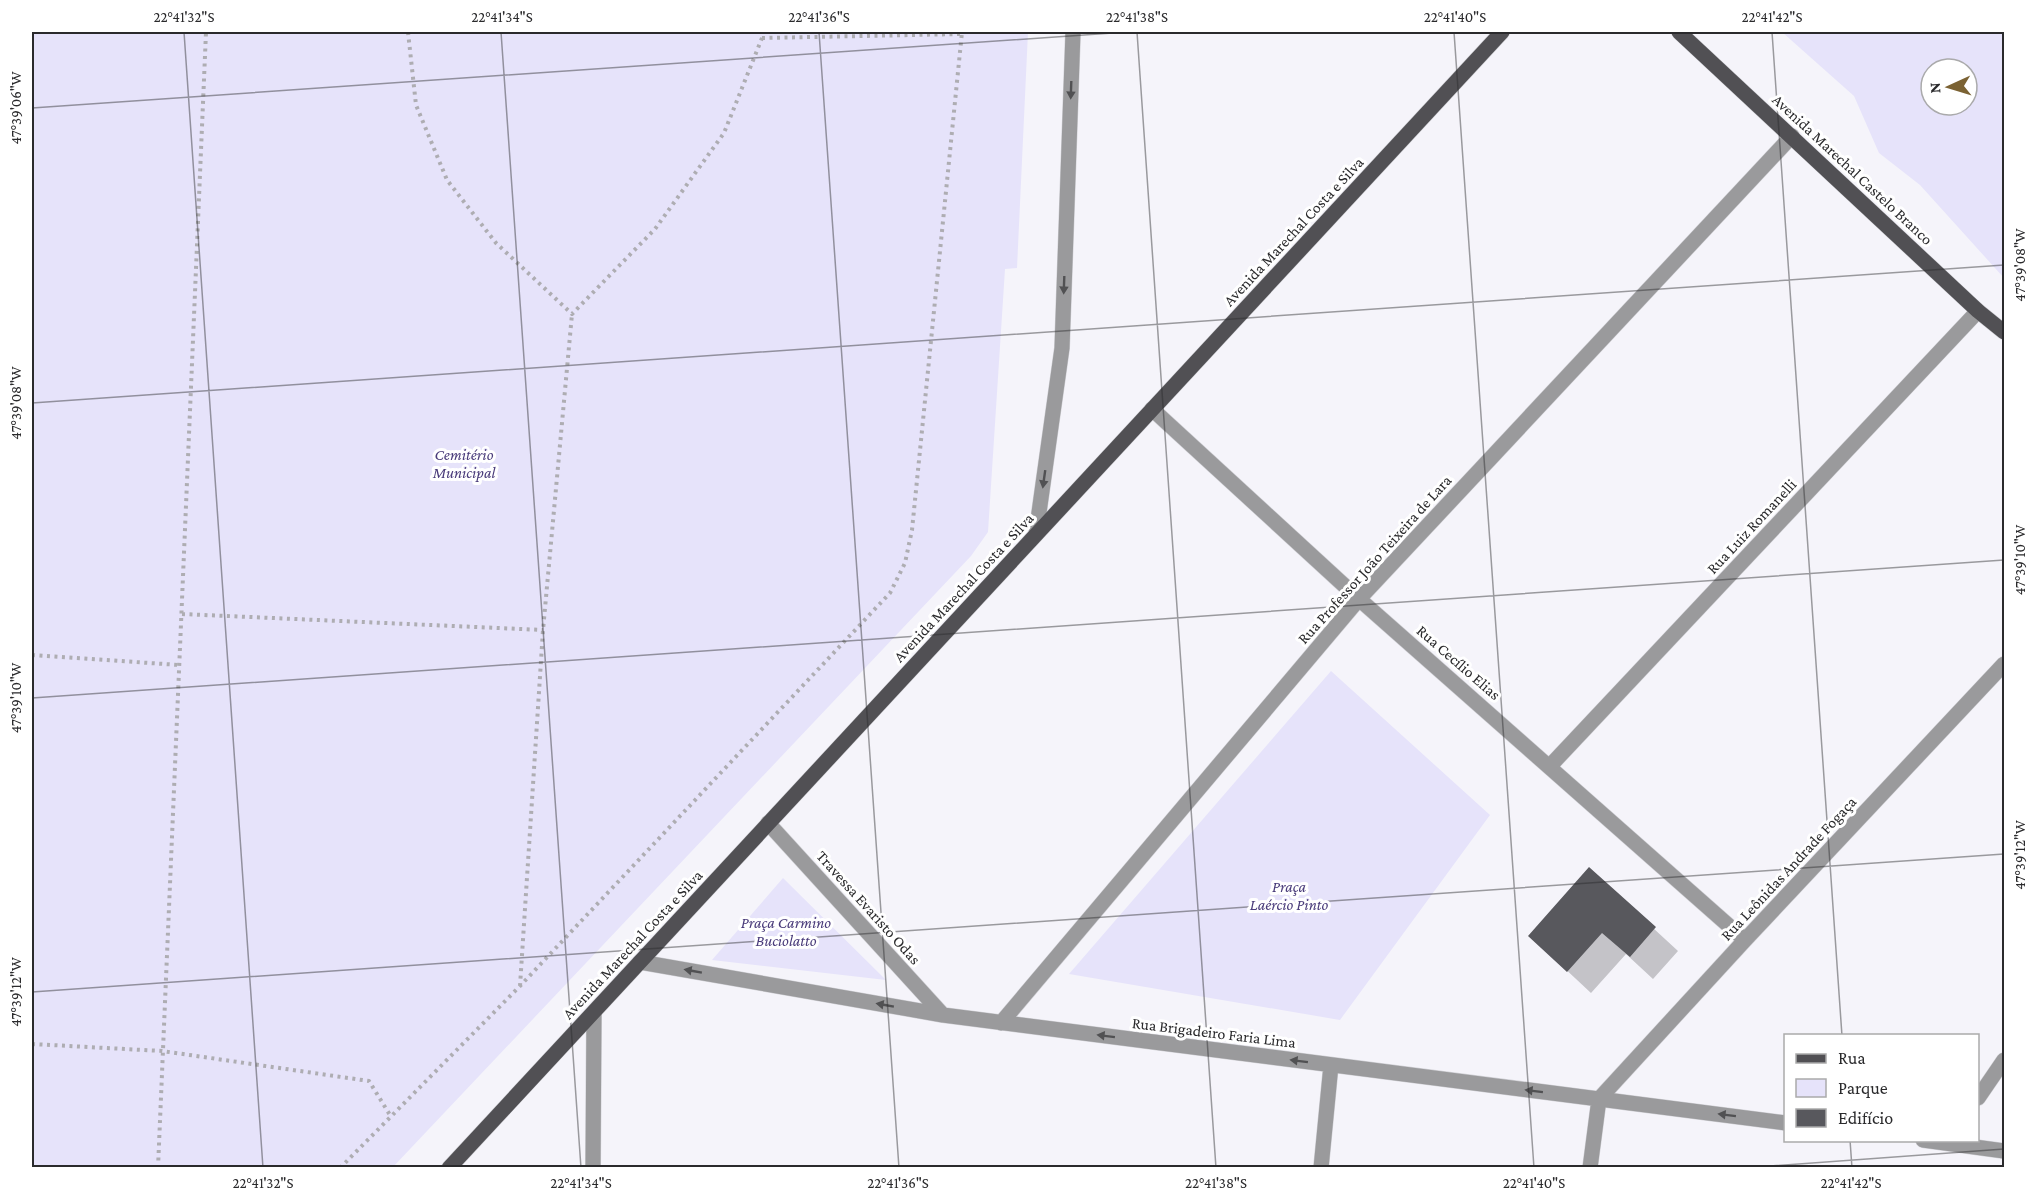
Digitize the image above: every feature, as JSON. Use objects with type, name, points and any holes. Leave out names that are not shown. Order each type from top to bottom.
[{"type":"main road","name":"Avenida Marechal Costa e Silva","points":[[449,1167],[1502,32]]},
{"type":"main road","name":"Avenida Marechal Castelo Branco","points":[[1679,32],[1978,311],[2004,332]]},
{"type":"street","points":[[1036,534],[1062,348],[1073,32]]},
{"type":"street","name":"Rua Professor João Teixeira de Lara","points":[[1001,1023],[1359,599],[1792,136]]},
{"type":"street","name":"Rua Luiz Romanelli","points":[[1550,766],[1978,311]]},
{"type":"street","name":"Rua Cecílio Elias","points":[[1152,409],[1359,599],[1745,940]]},
{"type":"street","name":"Rua Leônidas Andrade Fogaça","points":[[1599,1099],[2004,664]]},
{"type":"street","name":"Travessa Evaristo Odas","points":[[768,824],[943,1015]]},
{"type":"street","name":"Rua Brigadeiro Faria Lima","points":[[640,962],[943,1015],[1784,1123]]},
{"type":"street","points":[[593,1167],[594,1012]]},
{"type":"street","points":[[1979,1095],[2004,1060]]},
{"type":"street","points":[[1321,1167],[1332,1065]]},
{"type":"street","points":[[1590,1167],[1599,1099]]},
{"type":"street","points":[[1946,1142],[2004,1151]]},
{"type":"path","points":[[158,1167],[206,32]]},
{"type":"path","points":[[408,32],[416,105],[447,180],[496,243],[572,314]]},
{"type":"path","points":[[520,986],[543,630],[572,314],[656,229],[724,133],[762,38],[761,32]]},
{"type":"path","points":[[340,1167],[520,986],[867,619],[890,593],[905,563],[912,530],[962,33],[762,38]]},
{"type":"path","points":[[182,614],[543,630]]},
{"type":"path","points":[[32,655],[179,665]]},
{"type":"path","points":[[32,1044],[162,1051],[369,1081],[390,1115]]},
{"type":"green space","name":"Cemitério Municipal","points":[[32,32],[1028,32],[1017,268],[1005,269],[988,532],[971,556],[393,1167],[32,1167]]},
{"type":"green space","points":[[1782,32],[2004,32],[2004,278],[1920,185],[1879,153],[1854,96]]},
{"type":"green space","name":"Praça Laércio Pinto","points":[[1331,671],[1490,815],[1340,1020],[1069,974]]},
{"type":"green space","name":"Praça Carmino Buciolatto","points":[[783,878],[886,980],[712,960]]},
{"type":"building","points":[[1589,867],[1656,927],[1630,957],[1602,933],[1567,972],[1528,936]]}]
